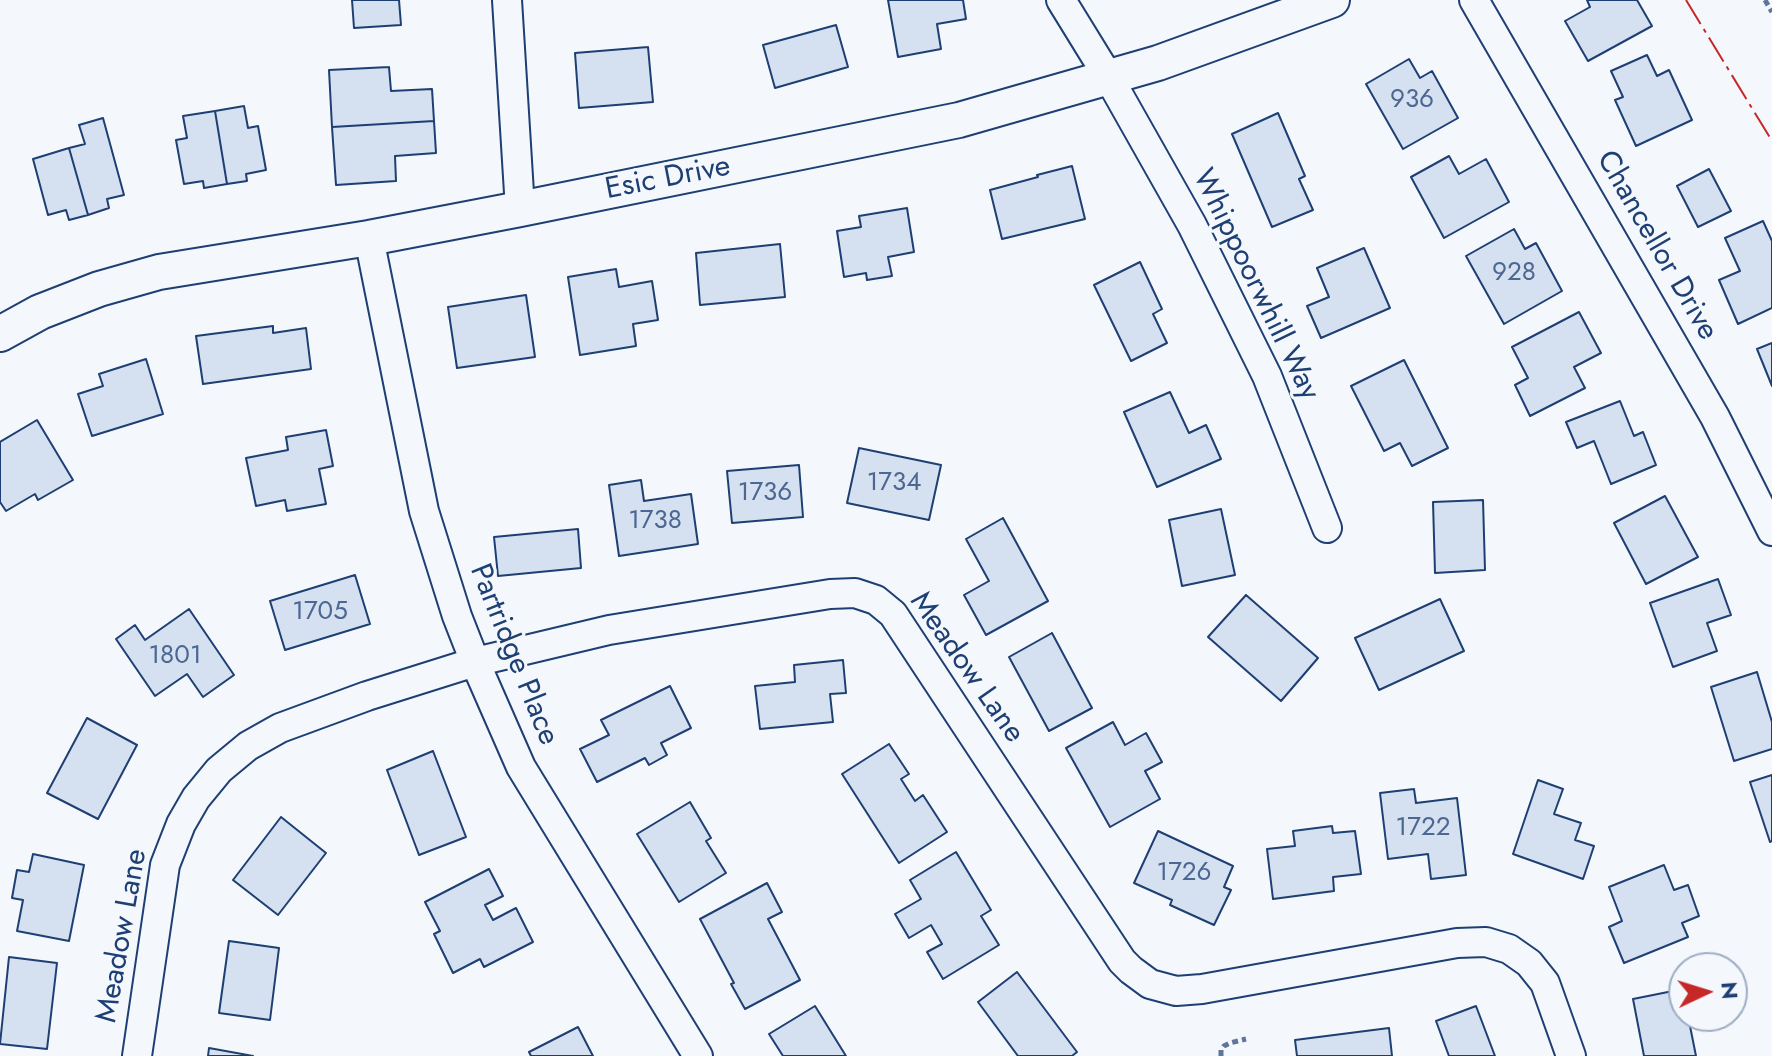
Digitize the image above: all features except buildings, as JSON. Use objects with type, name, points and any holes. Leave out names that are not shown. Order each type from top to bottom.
[{"type":"street","points":[[507,0],[520,209]]},
{"type":"street","name":"Whippoorwhill Way","points":[[1061,0],[1192,225],[1267,376],[1327,528]]},
{"type":"street","name":"Esic Drive","points":[[0,334],[40,312],[95,290],[159,272],[369,238],[959,120],[1158,63],[1332,0]]},
{"type":"street","name":"Chancellor Drive","points":[[1474,0],[1715,417],[1772,531]]},
{"type":"street","name":"Partridge Place","points":[[369,238],[424,511],[475,662],[521,767],[698,1056]]},
{"type":"street","name":"Meadow Lane","points":[[137,1056],[165,865],[181,824],[196,798],[219,770],[248,746],[280,728],[367,696],[475,662],[609,630],[855,593],[876,600],[893,614],[1122,961],[1150,984],[1176,991],[1202,989],[1457,943],[1486,942],[1509,949],[1529,963],[1545,983],[1571,1056]]},
{"type":"path","points":[[1765,0],[1772,12]]},
{"type":"path","points":[[1221,1056],[1224,1046],[1246,1039]]},
{"type":"power","points":[[1686,0],[1772,141]]}]
